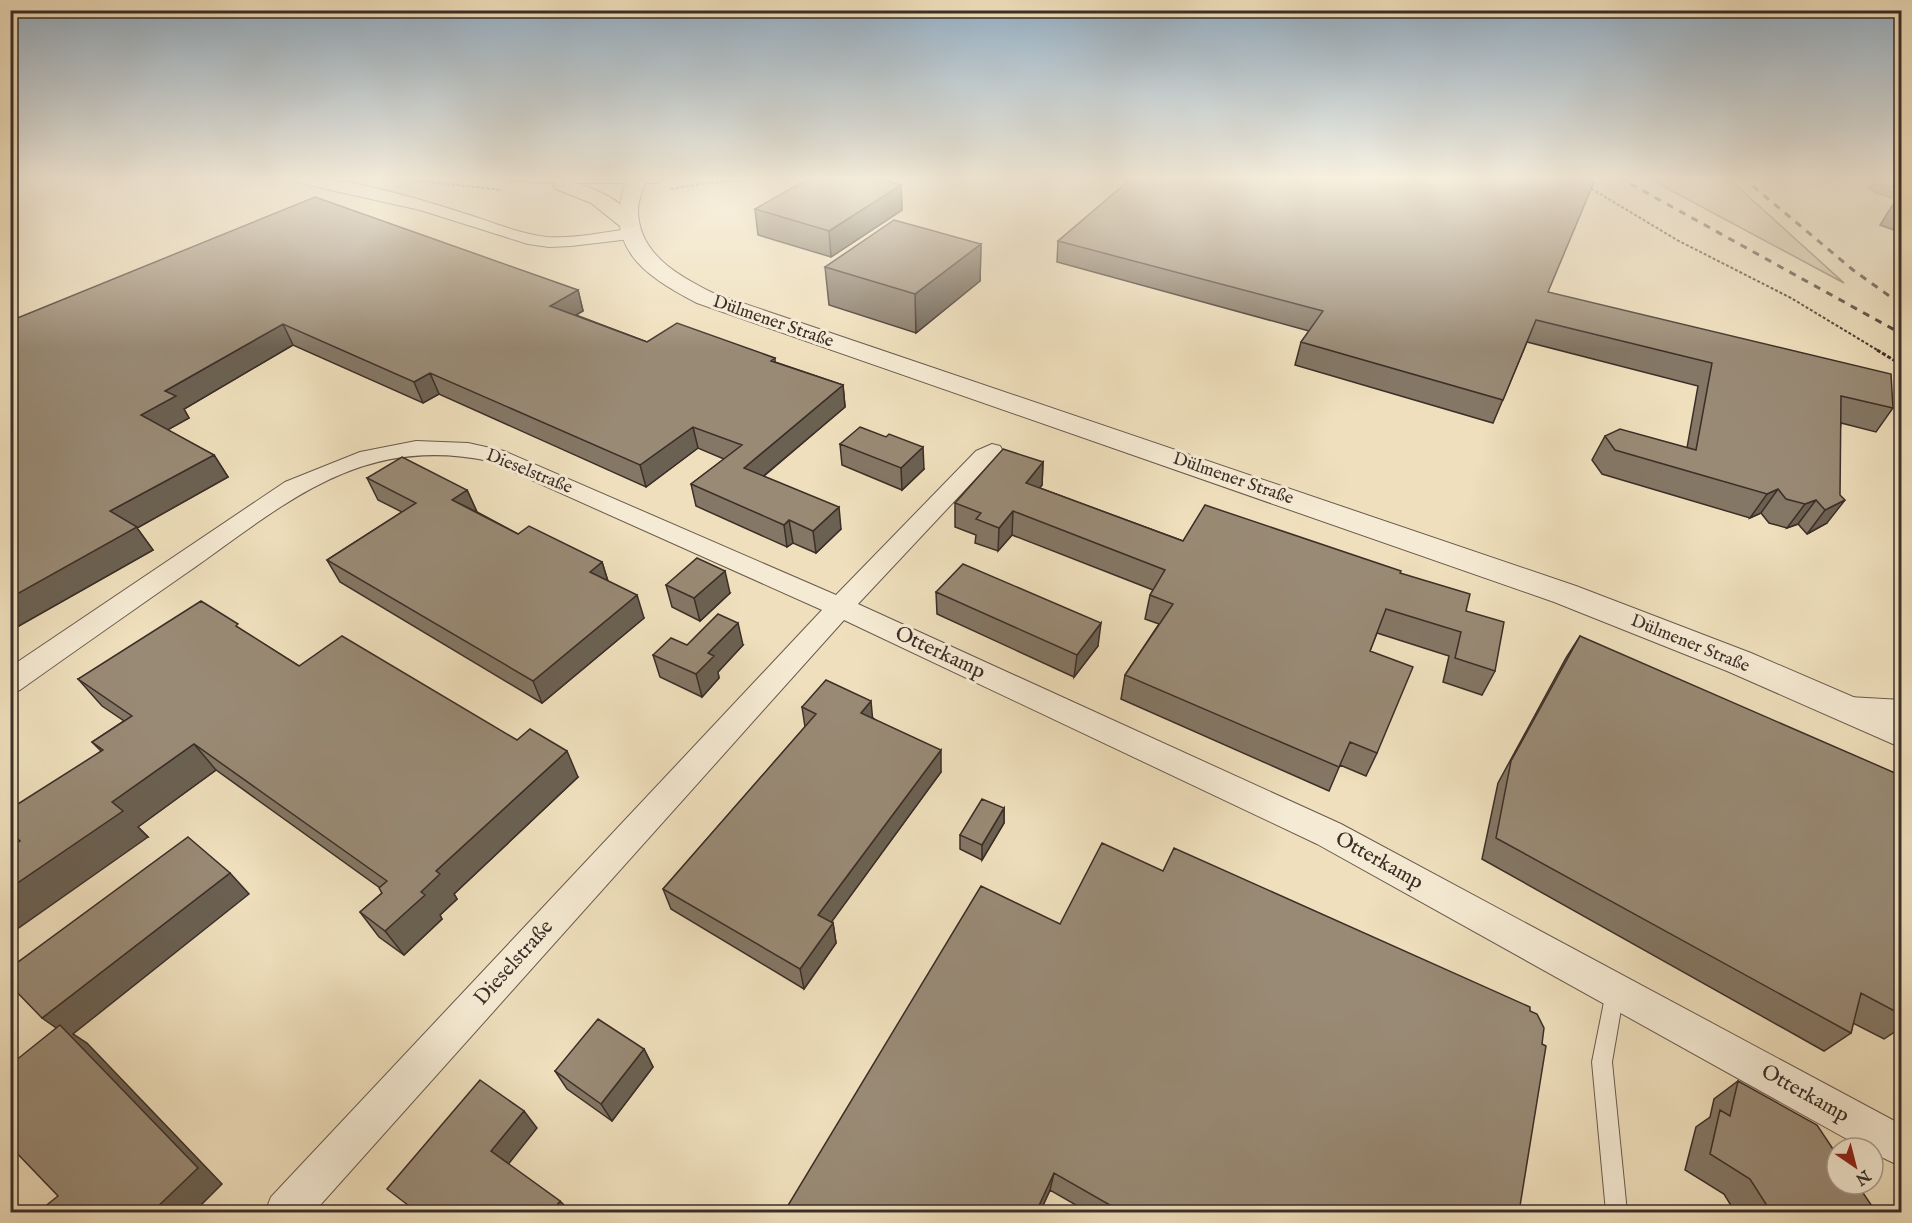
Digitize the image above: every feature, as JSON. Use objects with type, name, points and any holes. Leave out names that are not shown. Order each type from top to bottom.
[{"type":"street","points":[[512,234],[549,242],[571,242],[606,234]]},
{"type":"street","name":"Dülmener Straße","points":[[632,234],[640,251],[656,268],[681,285],[717,303],[1565,594],[1739,662],[1902,734]]},
{"type":"street","name":"Dieselstraße","points":[[10,681],[293,488],[337,467],[403,447],[437,445],[466,448],[496,456],[840,607]]},
{"type":"street","name":"Dieselstraße","points":[[286,1212],[840,607],[984,456],[992,451]]},
{"type":"street","name":"Otterkamp","points":[[840,607],[1329,834],[1902,1147]]},
{"type":"street","points":[[1843,708],[1902,712]]},
{"type":"lane","points":[[1615,990],[1602,1062],[1617,1212]]},
{"type":"path","points":[[1667,234],[1791,298],[1902,365]]},
{"type":"shaded area","points":[[1753,234],[1790,234],[1844,283]]},
{"type":"building","points":[[224,234],[420,234],[578,290],[550,306],[647,342],[677,323],[775,358],[771,361],[843,385],[744,468],[839,507],[813,531],[789,520],[784,525],[691,484],[742,445],[693,427],[640,465],[430,373],[414,382],[283,324],[165,391],[176,396],[141,415],[214,455],[110,511],[137,527],[10,598],[10,321]]},
{"type":"building","points":[[873,234],[945,234],[981,244],[915,294],[825,267]]},
{"type":"building","points":[[1066,234],[1572,234],[1548,292],[1891,374],[1893,408],[1841,396],[1840,495],[1845,500],[1825,510],[1816,500],[1805,504],[1786,499],[1778,489],[1767,494],[1615,450],[1605,436],[1620,429],[1696,450],[1712,363],[1536,320],[1503,400],[1301,342],[1323,311],[1058,241]]},
{"type":"building","points":[[860,427],[886,437],[889,434],[923,447],[901,468],[840,444]]},
{"type":"building","points":[[1003,449],[1043,462],[1026,483],[1183,541],[1205,505],[1401,571],[1400,573],[1470,594],[1466,611],[1504,622],[1495,671],[1455,658],[1461,632],[1386,609],[1370,651],[1413,667],[1377,753],[1350,742],[1339,767],[1125,675],[1173,604],[1150,595],[1165,570],[1013,511],[999,528],[976,519],[981,513],[955,503]]},
{"type":"building","points":[[402,457],[467,490],[452,500],[518,534],[529,526],[602,562],[590,572],[637,595],[533,681],[327,560],[416,503],[367,478]]},
{"type":"building","points":[[697,558],[725,571],[694,598],[666,585]]},
{"type":"building","points":[[963,564],[1101,623],[1077,655],[936,592]]},
{"type":"building","points":[[201,601],[299,666],[342,636],[517,740],[530,729],[567,751],[436,871],[440,874],[421,892],[425,895],[385,931],[360,912],[382,893],[379,888],[387,881],[194,744],[112,802],[123,811],[10,888],[10,848],[20,841],[10,832],[10,809],[103,750],[92,742],[132,716],[78,679]]},
{"type":"building","points":[[718,614],[738,623],[708,653],[714,656],[696,674],[653,655],[671,638],[687,645]]},
{"type":"building","points":[[1580,636],[1902,776],[1902,1015],[1861,993],[1851,1033],[1496,838],[1511,761]]},
{"type":"building","points":[[826,680],[871,701],[861,713],[941,750],[818,915],[833,923],[800,969],[663,889],[816,714],[802,707]]},
{"type":"building","points":[[982,799],[1004,808],[982,845],[960,835]]},
{"type":"building","points":[[188,837],[230,873],[42,1018],[10,985],[10,968]]},
{"type":"building","points":[[1102,843],[1163,871],[1174,848],[1530,1007],[1530,1011],[1537,1014],[1544,1028],[1542,1044],[1546,1046],[1519,1212],[1122,1212],[1054,1173],[1036,1212],[784,1212],[981,886],[1060,924]]},
{"type":"building","points":[[598,1019],[644,1049],[601,1104],[555,1071]]},
{"type":"building","points":[[60,1025],[198,1168],[152,1212],[38,1212],[58,1196],[10,1146],[10,1065]]},
{"type":"building","points":[[480,1080],[524,1111],[491,1151],[560,1201],[552,1212],[417,1212],[387,1189]]},
{"type":"building","points":[[1738,1081],[1817,1125],[1825,1137],[1825,1196],[1865,1196],[1876,1212],[1771,1212],[1750,1179],[1710,1154],[1720,1110],[1730,1116]]},
{"type":"railway","points":[[1721,234],[1902,334]]},
{"type":"railway","points":[[1810,234],[1853,270],[1902,305]]}]
